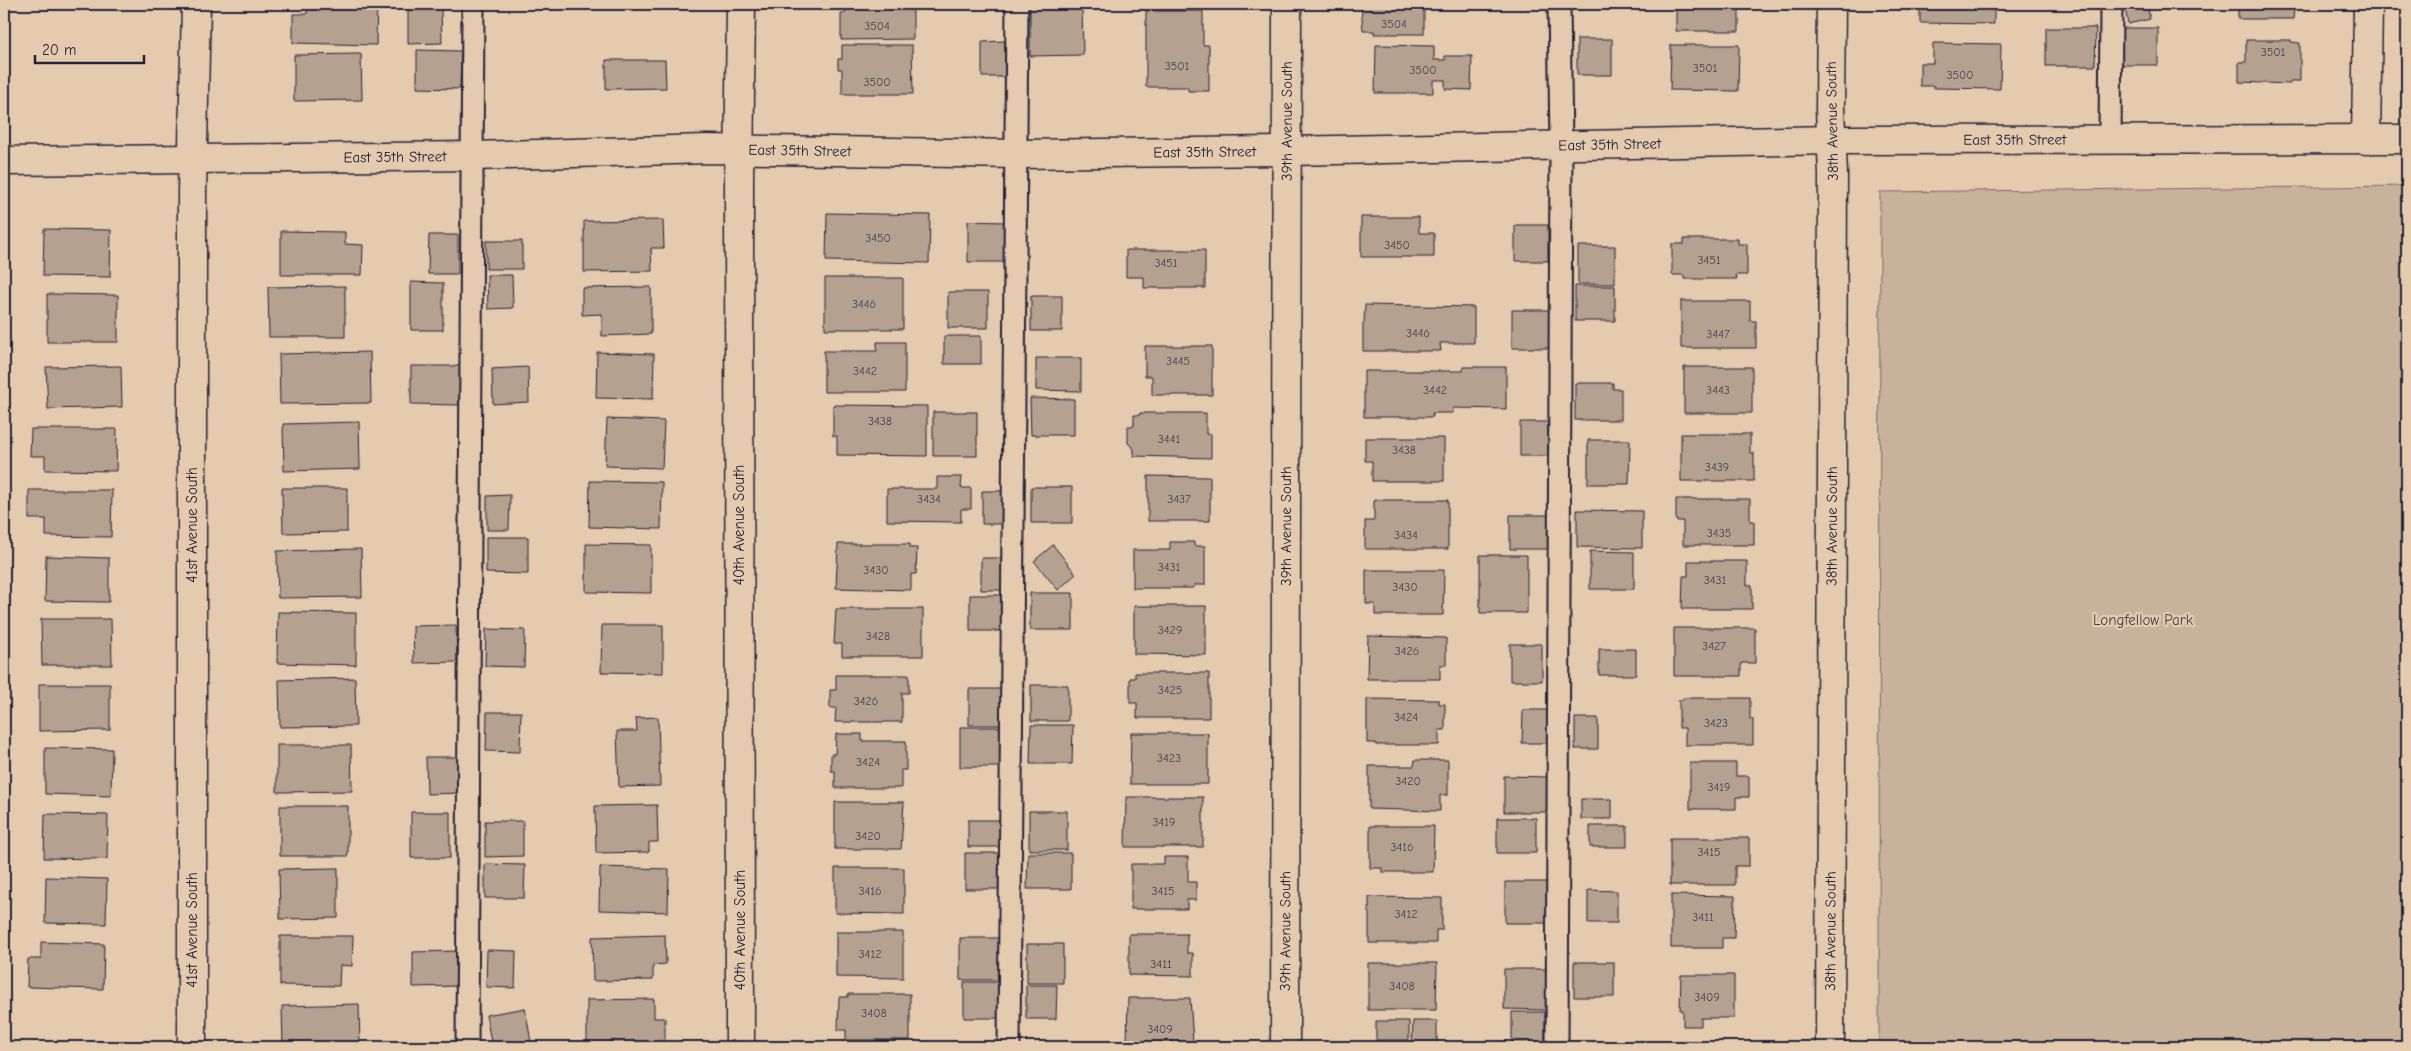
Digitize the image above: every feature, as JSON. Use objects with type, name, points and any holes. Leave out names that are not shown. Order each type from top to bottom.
[{"type":"street","name":"41st Avenue South","points":[[192,1047],[193,158],[196,4]]},
{"type":"street","name":"40th Avenue South","points":[[740,1047],[741,4]]},
{"type":"street","name":"39th Avenue South","points":[[1285,1047],[1287,4]]},
{"type":"street","name":"38th Avenue South","points":[[1830,1047],[1831,4]]},
{"type":"street","points":[[2366,140],[2368,4]]},
{"type":"street","name":"East 35th Street","points":[[4,161],[473,156],[706,149],[1017,154],[1287,151],[1832,140],[2407,139]]},
{"type":"lane","points":[[467,1047],[473,4]]},
{"type":"lane","points":[[1009,1047],[1017,4]]},
{"type":"lane","points":[[1557,1047],[1561,145],[1559,4]]},
{"type":"lane","points":[[2110,141],[2111,4]]},
{"type":"green space","name":"Longfellow Park","points":[[2407,186],[2407,1047],[1879,1047],[1880,192]]},
{"type":"building","points":[[307,4],[377,4],[376,45],[293,43],[293,14],[307,14]]},
{"type":"building","points":[[601,4],[660,4],[660,5]]},
{"type":"building","points":[[845,4],[913,4],[913,39],[841,40],[841,13],[845,13]]},
{"type":"building","points":[[984,4],[1007,4],[1007,8],[984,8]]},
{"type":"building","points":[[1361,4],[1424,4],[1424,34],[1374,34],[1374,31],[1363,31]]},
{"type":"building","points":[[1527,4],[1550,4],[1550,8],[1527,7]]},
{"type":"building","points":[[1676,4],[1739,4],[1739,31],[1676,31]]},
{"type":"building","points":[[1920,4],[2002,4],[1994,5],[1994,24],[1920,23]]},
{"type":"building","points":[[2124,4],[2159,4],[2159,7],[2148,10],[2150,19],[2128,24]]},
{"type":"building","points":[[2238,4],[2298,4],[2298,9],[2294,9],[2293,19],[2238,19]]},
{"type":"building","points":[[1030,5],[1082,5],[1083,55],[1030,56]]},
{"type":"building","points":[[441,8],[442,43],[408,44],[408,10]]},
{"type":"building","points":[[1146,11],[1203,11],[1203,45],[1209,45],[1209,91],[1188,91],[1188,87],[1146,87]]},
{"type":"building","points":[[2046,28],[2096,28],[2095,66],[2046,66]]},
{"type":"building","points":[[2119,28],[2158,28],[2158,65],[2119,65]]},
{"type":"building","points":[[1577,39],[1612,39],[1612,75],[1577,75]]},
{"type":"building","points":[[2246,40],[2291,40],[2291,42],[2300,43],[2300,81],[2290,81],[2290,84],[2239,82],[2239,62],[2246,62]]},
{"type":"building","points":[[1005,41],[1006,77],[982,77],[982,42]]},
{"type":"building","points":[[1933,43],[2001,44],[2000,89],[1920,86],[1920,63],[1933,63]]},
{"type":"building","points":[[842,45],[912,45],[913,94],[842,94],[842,69],[838,69],[838,59],[842,59]]},
{"type":"building","points":[[1376,45],[1434,46],[1434,60],[1445,60],[1445,56],[1472,56],[1471,90],[1445,89],[1445,80],[1433,80],[1433,93],[1375,93]]},
{"type":"building","points":[[1671,45],[1739,45],[1738,91],[1670,90]]},
{"type":"building","points":[[417,50],[461,51],[460,89],[417,88]]},
{"type":"building","points":[[361,54],[362,100],[294,101],[294,55]]},
{"type":"building","points":[[606,60],[665,60],[666,88],[606,89]]},
{"type":"building","points":[[827,213],[930,215],[929,263],[826,261]]},
{"type":"building","points":[[1361,217],[1419,217],[1419,233],[1434,233],[1434,257],[1361,257]]},
{"type":"building","points":[[663,220],[664,248],[651,248],[652,271],[584,272],[584,221]]},
{"type":"building","points":[[968,221],[1005,222],[1005,262],[968,262]]},
{"type":"building","points":[[1515,225],[1548,225],[1548,261],[1515,261]]},
{"type":"building","points":[[44,229],[111,230],[110,277],[43,276]]},
{"type":"building","points":[[281,231],[345,232],[345,244],[363,245],[362,275],[281,275]]},
{"type":"building","points":[[429,235],[458,235],[458,274],[428,274]]},
{"type":"building","points":[[1684,239],[1738,239],[1738,244],[1747,244],[1747,275],[1736,275],[1737,279],[1684,279],[1684,275],[1672,275],[1672,244],[1684,244]]},
{"type":"building","points":[[486,241],[522,241],[522,269],[486,269]]},
{"type":"building","points":[[1578,246],[1615,246],[1615,284],[1578,284]]},
{"type":"building","points":[[1126,250],[1205,250],[1205,288],[1144,288],[1144,277],[1126,277]]},
{"type":"building","points":[[487,275],[512,275],[513,308],[488,309]]},
{"type":"building","points":[[825,278],[903,278],[903,329],[825,329]]},
{"type":"building","points":[[411,282],[443,283],[443,330],[411,330]]},
{"type":"building","points":[[345,286],[345,337],[269,337],[268,287]]},
{"type":"building","points":[[1575,286],[1615,286],[1615,321],[1575,321]]},
{"type":"building","points":[[651,287],[651,334],[602,336],[602,314],[582,315],[582,288]]},
{"type":"building","points":[[948,292],[988,292],[988,328],[948,328]]},
{"type":"building","points":[[47,294],[118,295],[118,342],[47,342]]},
{"type":"building","points":[[1031,296],[1062,296],[1062,331],[1031,331]]},
{"type":"building","points":[[1681,301],[1750,301],[1750,321],[1756,321],[1756,348],[1681,348]]},
{"type":"building","points":[[1365,305],[1474,307],[1474,343],[1440,343],[1441,351],[1363,351]]},
{"type":"building","points":[[1512,310],[1549,310],[1549,348],[1512,348]]},
{"type":"building","points":[[944,336],[981,336],[981,364],[944,364]]},
{"type":"building","points":[[877,342],[905,342],[905,392],[824,392],[824,351],[877,351]]},
{"type":"building","points":[[1145,346],[1212,346],[1212,395],[1152,395],[1152,376],[1145,376]]},
{"type":"building","points":[[370,352],[371,403],[280,404],[279,354]]},
{"type":"building","points":[[597,352],[654,354],[653,399],[596,398]]},
{"type":"building","points":[[1036,358],[1081,358],[1081,391],[1036,390]]},
{"type":"building","points":[[121,366],[122,407],[48,409],[46,367]]},
{"type":"building","points":[[411,366],[460,366],[459,405],[411,404]]},
{"type":"building","points":[[528,367],[529,402],[493,404],[492,369]]},
{"type":"building","points":[[1463,367],[1506,367],[1506,409],[1453,408],[1453,413],[1432,413],[1433,417],[1364,417],[1364,371],[1463,371]]},
{"type":"building","points":[[1684,367],[1752,367],[1752,413],[1684,413]]},
{"type":"building","points":[[1575,383],[1613,383],[1613,389],[1621,389],[1621,420],[1575,420]]},
{"type":"building","points":[[1030,398],[1074,399],[1074,435],[1031,435]]},
{"type":"building","points":[[833,405],[927,406],[927,456],[837,455],[837,436],[833,436]]},
{"type":"building","points":[[933,412],[977,412],[977,456],[933,456]]},
{"type":"building","points":[[1140,413],[1206,413],[1206,434],[1211,434],[1211,458],[1134,456],[1134,449],[1128,443],[1128,426],[1134,426],[1134,415],[1140,415]]},
{"type":"building","points":[[607,419],[664,421],[662,468],[605,466]]},
{"type":"building","points":[[359,422],[360,469],[284,471],[283,424]]},
{"type":"building","points":[[1520,422],[1548,422],[1548,456],[1520,456]]},
{"type":"building","points":[[31,429],[117,429],[116,471],[45,470],[45,456],[30,456]]},
{"type":"building","points":[[1681,434],[1750,434],[1750,453],[1754,453],[1754,481],[1681,481]]},
{"type":"building","points":[[1365,438],[1444,438],[1444,481],[1372,481],[1372,461],[1365,461]]},
{"type":"building","points":[[1588,440],[1630,440],[1629,484],[1588,484]]},
{"type":"building","points":[[1148,476],[1210,477],[1210,521],[1148,521]]},
{"type":"building","points":[[937,477],[962,477],[961,488],[971,488],[971,509],[961,509],[961,522],[887,521],[887,489],[937,489]]},
{"type":"building","points":[[590,481],[662,482],[661,529],[589,527]]},
{"type":"building","points":[[1031,487],[1072,487],[1072,523],[1031,523]]},
{"type":"building","points":[[282,488],[347,488],[347,532],[283,533]]},
{"type":"building","points":[[29,490],[112,490],[111,537],[46,536],[46,519],[29,519]]},
{"type":"building","points":[[982,491],[1003,491],[1003,524],[982,524]]},
{"type":"building","points":[[510,495],[509,530],[487,530],[487,496]]},
{"type":"building","points":[[1676,499],[1750,499],[1750,521],[1754,521],[1754,545],[1683,545],[1683,521],[1676,521]]},
{"type":"building","points":[[1374,500],[1448,500],[1448,549],[1365,549],[1365,521],[1374,521]]},
{"type":"building","points":[[1577,510],[1642,511],[1642,548],[1577,547]]},
{"type":"building","points":[[1510,515],[1548,515],[1548,549],[1510,549]]},
{"type":"building","points":[[486,537],[528,537],[528,574],[486,573]]},
{"type":"building","points":[[1170,542],[1194,542],[1194,546],[1205,546],[1205,585],[1194,585],[1194,588],[1133,588],[1133,550],[1170,550]]},
{"type":"building","points":[[586,544],[651,545],[651,593],[586,592]]},
{"type":"building","points":[[838,544],[910,544],[910,548],[917,548],[916,574],[911,574],[911,590],[836,588]]},
{"type":"building","points":[[1053,545],[1076,574],[1058,590],[1034,561]]},
{"type":"building","points":[[361,549],[362,597],[278,598],[277,551]]},
{"type":"building","points":[[1590,551],[1634,552],[1634,589],[1590,589]]},
{"type":"building","points":[[1480,555],[1527,555],[1527,613],[1480,613]]},
{"type":"building","points":[[46,556],[109,558],[109,602],[45,601]]},
{"type":"building","points":[[981,558],[1004,558],[1004,590],[981,590]]},
{"type":"building","points":[[1688,561],[1747,561],[1747,585],[1752,585],[1752,609],[1682,609],[1683,576],[1688,576]]},
{"type":"building","points":[[1366,570],[1444,570],[1443,615],[1375,615],[1375,604],[1366,604]]},
{"type":"building","points":[[1030,593],[1073,593],[1073,630],[1030,630]]},
{"type":"building","points":[[970,595],[1004,595],[1004,631],[970,631]]},
{"type":"building","points":[[1134,606],[1206,606],[1206,655],[1134,654]]},
{"type":"building","points":[[836,609],[923,609],[923,656],[842,656],[842,644],[834,644]]},
{"type":"building","points":[[278,612],[356,613],[356,665],[277,663]]},
{"type":"building","points":[[41,619],[111,619],[112,665],[42,665]]},
{"type":"building","points":[[456,625],[457,662],[414,663],[413,626]]},
{"type":"building","points":[[602,625],[663,625],[663,673],[601,672]]},
{"type":"building","points":[[1674,628],[1755,628],[1755,663],[1741,663],[1741,676],[1674,676]]},
{"type":"building","points":[[486,629],[525,630],[524,667],[485,666]]},
{"type":"building","points":[[1368,636],[1446,638],[1446,665],[1440,665],[1440,679],[1367,679]]},
{"type":"building","points":[[1510,644],[1542,644],[1542,681],[1510,681]]},
{"type":"building","points":[[1599,649],[1636,649],[1636,675],[1599,675]]},
{"type":"building","points":[[1135,673],[1209,673],[1209,718],[1137,718],[1137,703],[1130,703],[1130,678],[1135,678]]},
{"type":"building","points":[[836,675],[909,675],[909,693],[902,693],[902,722],[835,722],[836,708],[830,708],[830,690],[836,690]]},
{"type":"building","points":[[355,678],[356,726],[280,727],[279,680]]},
{"type":"building","points":[[39,684],[110,684],[110,730],[39,731]]},
{"type":"building","points":[[1031,685],[1068,685],[1068,721],[1031,721]]},
{"type":"building","points":[[969,689],[1004,689],[1004,725],[969,725]]},
{"type":"building","points":[[1683,698],[1750,698],[1750,719],[1753,719],[1753,745],[1685,745],[1685,728],[1679,728],[1679,700],[1683,700]]},
{"type":"building","points":[[1367,699],[1439,700],[1439,704],[1445,704],[1445,730],[1439,730],[1439,745],[1376,745],[1376,743],[1367,743]]},
{"type":"building","points":[[1523,710],[1548,710],[1548,743],[1522,743]]},
{"type":"building","points":[[487,712],[521,712],[520,752],[486,751]]},
{"type":"building","points":[[658,717],[660,786],[619,787],[617,731],[637,731],[636,718]]},
{"type":"building","points":[[1575,718],[1598,718],[1598,749],[1575,749]]},
{"type":"building","points":[[1031,725],[1073,725],[1072,764],[1030,764]]},
{"type":"building","points":[[960,727],[1004,727],[1004,767],[960,767]]},
{"type":"building","points":[[1131,733],[1208,733],[1208,784],[1130,784]]},
{"type":"building","points":[[836,734],[862,734],[862,741],[906,741],[906,770],[901,770],[901,788],[835,788],[835,771],[831,771],[831,754],[835,754]]},
{"type":"building","points":[[277,745],[351,745],[352,791],[277,792]]},
{"type":"building","points":[[45,748],[112,749],[111,796],[45,794]]},
{"type":"building","points":[[426,757],[460,757],[461,793],[427,794]]},
{"type":"building","points":[[1415,760],[1448,760],[1448,795],[1440,795],[1440,811],[1369,809],[1369,766],[1414,766]]},
{"type":"building","points":[[1690,763],[1736,763],[1736,776],[1749,776],[1749,797],[1736,797],[1736,809],[1690,809]]},
{"type":"building","points":[[1504,776],[1548,777],[1548,812],[1504,812]]},
{"type":"building","points":[[1126,797],[1203,797],[1203,847],[1125,847]]},
{"type":"building","points":[[1581,799],[1612,799],[1612,819],[1581,819]]},
{"type":"building","points":[[835,802],[904,802],[901,849],[835,849]]},
{"type":"building","points":[[657,805],[658,842],[649,842],[649,852],[596,853],[595,806]]},
{"type":"building","points":[[280,806],[348,806],[348,856],[280,856]]},
{"type":"building","points":[[1029,811],[1067,811],[1067,850],[1029,850]]},
{"type":"building","points":[[411,812],[450,812],[450,858],[411,858]]},
{"type":"building","points":[[45,814],[108,815],[107,859],[44,858]]},
{"type":"building","points":[[1497,818],[1536,818],[1536,853],[1497,853]]},
{"type":"building","points":[[968,820],[1003,820],[1003,847],[968,847]]},
{"type":"building","points":[[485,821],[523,821],[523,856],[485,857]]},
{"type":"building","points":[[1370,826],[1434,826],[1433,872],[1382,872],[1382,868],[1370,868]]},
{"type":"building","points":[[1590,826],[1627,826],[1627,847],[1590,847]]},
{"type":"building","points":[[1670,838],[1749,838],[1749,866],[1735,866],[1735,885],[1670,885]]},
{"type":"building","points":[[965,853],[1003,853],[1003,889],[965,889]]},
{"type":"building","points":[[1028,853],[1071,853],[1071,889],[1027,889]]},
{"type":"building","points":[[1164,857],[1188,857],[1188,882],[1196,882],[1196,900],[1187,900],[1187,909],[1131,909],[1131,864],[1164,864]]},
{"type":"building","points":[[485,864],[525,865],[524,898],[485,898]]},
{"type":"building","points":[[600,867],[669,869],[668,912],[599,910]]},
{"type":"building","points":[[338,868],[338,918],[280,919],[279,869]]},
{"type":"building","points":[[835,868],[904,868],[904,914],[835,913]]},
{"type":"building","points":[[46,877],[107,879],[106,924],[45,923]]},
{"type":"building","points":[[1505,882],[1547,882],[1547,923],[1505,923]]},
{"type":"building","points":[[1588,890],[1617,891],[1617,923],[1588,923]]},
{"type":"building","points":[[1671,895],[1735,896],[1734,938],[1722,938],[1722,948],[1671,948]]},
{"type":"building","points":[[1369,897],[1442,898],[1442,930],[1436,930],[1436,943],[1369,943]]},
{"type":"building","points":[[836,932],[903,932],[903,978],[836,977]]},
{"type":"building","points":[[1129,934],[1187,934],[1187,953],[1193,953],[1193,976],[1129,975]]},
{"type":"building","points":[[665,935],[666,964],[653,965],[653,980],[593,981],[592,937]]},
{"type":"building","points":[[280,936],[353,936],[352,966],[340,965],[339,986],[280,985]]},
{"type":"building","points":[[960,938],[1003,938],[1003,980],[960,980]]},
{"type":"building","points":[[41,942],[104,944],[103,989],[27,987],[28,959],[41,959]]},
{"type":"building","points":[[1027,944],[1063,944],[1063,983],[1027,983]]},
{"type":"building","points":[[487,950],[516,951],[515,988],[486,987]]},
{"type":"building","points":[[458,951],[459,986],[413,987],[413,952]]},
{"type":"building","points":[[1574,962],[1614,962],[1614,997],[1574,997]]},
{"type":"building","points":[[1368,963],[1437,963],[1436,1010],[1368,1010]]},
{"type":"building","points":[[1504,969],[1546,969],[1546,1010],[1504,1009]]},
{"type":"building","points":[[1681,975],[1734,975],[1734,1018],[1701,1018],[1701,1026],[1683,1026],[1683,1010],[1680,1010]]},
{"type":"building","points":[[964,982],[1004,982],[1004,1018],[964,1018]]},
{"type":"building","points":[[1026,985],[1057,985],[1056,1019],[1026,1019]]},
{"type":"building","points":[[848,994],[910,994],[910,1040],[846,1040],[846,1030],[838,1030],[839,997],[848,997]]},
{"type":"building","points":[[1128,998],[1190,998],[1193,1042],[1127,1042]]},
{"type":"building","points":[[654,999],[654,1018],[665,1018],[665,1047],[587,1047],[587,1000]]},
{"type":"building","points":[[359,1004],[360,1047],[283,1047],[282,1006]]},
{"type":"building","points":[[525,1008],[531,1042],[492,1047],[486,1015]]},
{"type":"building","points":[[1512,1012],[1545,1012],[1545,1047],[1512,1047]]},
{"type":"building","points":[[1376,1021],[1409,1021],[1409,1040],[1376,1040]]},
{"type":"building","points":[[1413,1021],[1437,1021],[1437,1047],[1412,1047]]}]
